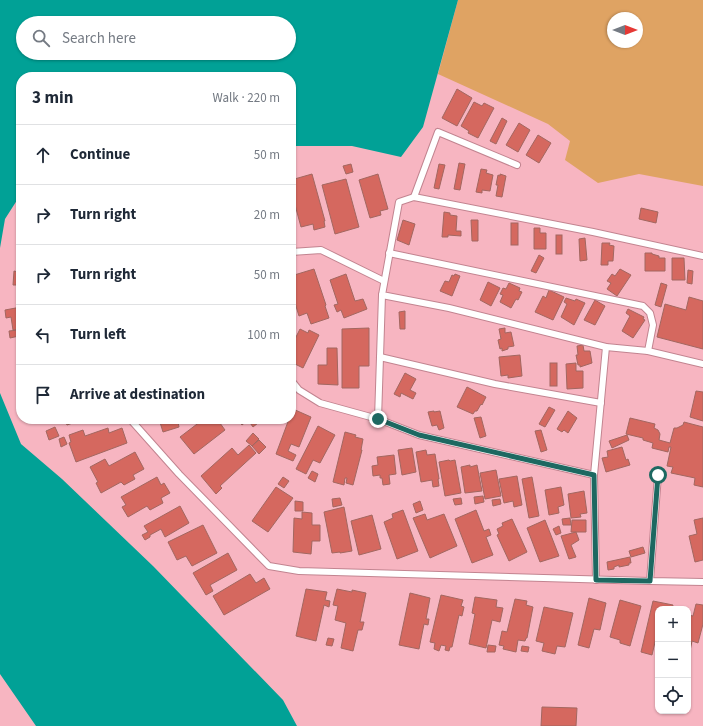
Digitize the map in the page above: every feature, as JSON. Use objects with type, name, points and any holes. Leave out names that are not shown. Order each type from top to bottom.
[{"type":"lane","points":[[414,197],[438,132],[517,165]]},
{"type":"lane","points":[[378,419],[382,295],[399,202],[414,197],[592,232],[703,256]]},
{"type":"lane","points":[[296,252],[321,250],[384,281]]},
{"type":"lane","points":[[389,253],[643,306],[650,313],[653,325],[648,351]]},
{"type":"lane","points":[[382,295],[449,308],[606,347],[648,351],[703,364]]},
{"type":"lane","points":[[596,580],[594,475],[606,347]]},
{"type":"lane","points":[[380,357],[495,384],[601,404]]},
{"type":"lane","points":[[296,386],[320,404],[378,419],[419,435],[594,475]]},
{"type":"lane","points":[[134,424],[179,474],[269,566],[299,571],[703,582]]},
{"type":"lane","points":[[650,581],[658,475]]},
{"type":"shaded area","points":[[458,0],[703,0],[703,186],[639,174],[598,183],[565,160],[570,141],[548,124],[438,74]]},
{"type":"water","points":[[0,0],[458,0],[423,127],[401,157],[352,146],[296,146],[296,72],[16,72],[16,202],[5,219],[0,248]]},
{"type":"water","points":[[0,393],[21,444],[62,479],[153,566],[283,700],[297,726],[36,726],[0,674]]},
{"type":"building","points":[[457,89],[472,98],[457,126],[442,118]]},
{"type":"building","points":[[474,102],[482,106],[484,103],[494,108],[478,138],[468,133],[469,131],[461,126]]},
{"type":"building","points":[[502,118],[507,121],[496,144],[490,141]]},
{"type":"building","points":[[519,123],[530,130],[518,152],[506,145]]},
{"type":"building","points":[[538,135],[551,143],[539,163],[526,155]]},
{"type":"building","points":[[459,163],[465,164],[460,190],[454,189]]},
{"type":"building","points":[[351,164],[353,172],[346,174],[343,166]]},
{"type":"building","points":[[439,164],[445,165],[439,189],[434,188]]},
{"type":"building","points":[[481,169],[487,170],[486,173],[493,175],[490,191],[482,190],[482,193],[476,192]]},
{"type":"building","points":[[312,174],[325,221],[325,227],[314,230],[313,224],[301,227],[296,208],[296,179]]},
{"type":"building","points":[[378,174],[388,209],[380,211],[381,215],[370,218],[359,180]]},
{"type":"building","points":[[500,174],[506,176],[502,197],[496,196],[498,185],[496,185],[498,175],[500,176]]},
{"type":"building","points":[[346,179],[359,227],[335,234],[322,185]]},
{"type":"building","points":[[641,208],[658,212],[656,223],[639,219]]},
{"type":"building","points":[[444,212],[457,216],[456,231],[461,231],[461,236],[448,235],[448,237],[442,237]]},
{"type":"building","points":[[403,220],[415,224],[409,245],[397,240]]},
{"type":"building","points":[[471,220],[478,220],[478,241],[472,241]]},
{"type":"building","points":[[511,223],[518,223],[518,245],[511,245]]},
{"type":"building","points":[[534,228],[540,228],[540,233],[546,233],[546,249],[534,249]]},
{"type":"building","points":[[556,235],[562,235],[562,254],[556,254]]},
{"type":"building","points":[[585,238],[587,260],[580,261],[579,239]]},
{"type":"building","points":[[602,243],[610,243],[609,245],[614,246],[613,261],[608,261],[608,265],[601,265]]},
{"type":"building","points":[[645,253],[652,253],[659,256],[659,258],[665,258],[665,271],[645,271]]},
{"type":"building","points":[[539,255],[544,258],[536,273],[531,271]]},
{"type":"building","points":[[672,258],[684,258],[685,280],[672,280]]},
{"type":"building","points":[[314,269],[329,318],[311,324],[307,313],[299,316],[296,306],[296,274]]},
{"type":"building","points":[[620,269],[631,275],[617,296],[607,289],[611,283],[607,281],[612,274],[615,276]]},
{"type":"building","points":[[688,270],[693,271],[692,284],[687,283]]},
{"type":"building","points":[[14,271],[16,272],[16,285],[13,285]]},
{"type":"building","points":[[346,274],[355,301],[363,299],[367,309],[344,318],[341,310],[337,312],[334,305],[338,304],[330,280]]},
{"type":"building","points":[[455,274],[460,276],[452,296],[440,291],[445,281],[449,282],[452,275],[454,276]]},
{"type":"building","points":[[488,282],[500,288],[491,306],[480,300]]},
{"type":"building","points":[[509,283],[520,288],[519,291],[522,292],[518,300],[516,299],[511,308],[500,302],[503,295],[500,294],[503,288],[506,289]]},
{"type":"building","points":[[661,283],[667,285],[661,307],[655,305]]},
{"type":"building","points":[[549,290],[564,297],[553,320],[535,312],[543,296],[546,298]]},
{"type":"building","points":[[689,297],[703,301],[703,349],[657,337],[665,304],[686,310]]},
{"type":"building","points":[[566,298],[575,301],[576,299],[585,303],[574,325],[561,317],[567,304],[564,302]]},
{"type":"building","points":[[595,300],[605,306],[595,325],[584,320]]},
{"type":"building","points":[[16,308],[16,330],[13,330],[11,317],[6,318],[5,310]]},
{"type":"building","points":[[628,309],[644,317],[643,319],[645,320],[633,338],[622,331],[630,316],[626,313]]},
{"type":"building","points":[[405,311],[405,329],[400,329],[399,312]]},
{"type":"building","points":[[369,328],[369,366],[359,366],[359,388],[342,388],[342,329]]},
{"type":"building","points":[[505,328],[505,333],[511,332],[514,346],[508,347],[508,349],[502,351],[498,340],[501,339],[499,329]]},
{"type":"building","points":[[300,329],[308,333],[309,330],[319,335],[303,368],[296,364],[296,337]]},
{"type":"building","points":[[16,330],[16,337],[10,338],[9,331]]},
{"type":"building","points":[[583,345],[584,351],[590,351],[592,363],[580,367],[580,365],[578,365],[576,355],[578,355],[577,346]]},
{"type":"building","points":[[327,348],[337,348],[338,385],[318,384],[318,365],[327,365]]},
{"type":"building","points":[[520,355],[522,376],[508,378],[508,375],[501,376],[499,357]]},
{"type":"building","points":[[550,363],[557,363],[557,386],[550,386]]},
{"type":"building","points":[[576,363],[576,371],[583,371],[583,388],[567,389],[566,364]]},
{"type":"building","points":[[405,373],[416,379],[410,390],[416,393],[413,399],[401,393],[400,397],[394,394]]},
{"type":"building","points":[[467,387],[486,397],[482,405],[481,404],[477,411],[473,414],[457,407]]},
{"type":"building","points":[[696,391],[703,392],[703,421],[690,417]]},
{"type":"building","points":[[549,407],[555,410],[545,427],[539,424]]},
{"type":"building","points":[[296,410],[311,417],[299,447],[291,444],[288,451],[296,455],[293,461],[276,454],[287,424],[296,424]]},
{"type":"building","points":[[440,411],[444,428],[439,430],[437,425],[432,426],[428,412]]},
{"type":"building","points":[[568,411],[577,418],[568,433],[564,430],[562,432],[557,429]]},
{"type":"building","points":[[481,417],[486,436],[480,438],[474,418]]},
{"type":"building","points":[[630,418],[655,424],[654,428],[658,430],[660,434],[659,440],[670,443],[674,428],[683,425],[684,422],[703,427],[703,487],[694,485],[695,478],[671,473],[673,467],[667,466],[671,447],[669,447],[668,452],[652,448],[653,443],[643,440],[643,438],[626,434]]},
{"type":"building","points":[[161,424],[178,424],[179,427],[163,432]]},
{"type":"building","points":[[197,424],[221,424],[225,430],[194,454],[180,437]]},
{"type":"building","points":[[318,426],[335,435],[320,463],[313,460],[306,474],[296,469]]},
{"type":"building","points":[[55,427],[59,436],[49,440],[46,431]]},
{"type":"building","points":[[108,428],[109,433],[122,428],[127,443],[76,462],[69,443],[71,442],[69,435],[83,430],[85,436]]},
{"type":"building","points":[[541,430],[547,450],[541,452],[535,431]]},
{"type":"building","points":[[345,432],[363,439],[362,450],[353,485],[346,483],[347,478],[345,478],[344,485],[333,482]]},
{"type":"building","points":[[253,433],[259,439],[252,446],[246,441]]},
{"type":"building","points":[[627,435],[629,440],[612,448],[609,441]]},
{"type":"building","points":[[64,437],[67,444],[61,447],[59,439]]},
{"type":"building","points":[[259,440],[266,447],[259,454],[252,446]]},
{"type":"building","points":[[249,445],[256,453],[220,486],[222,488],[216,494],[201,476],[232,448],[238,455]]},
{"type":"building","points":[[622,447],[626,460],[628,459],[630,465],[606,472],[602,458],[608,457],[607,451]]},
{"type":"building","points":[[412,448],[416,472],[402,475],[398,450]]},
{"type":"building","points":[[426,450],[427,455],[435,454],[439,486],[433,487],[432,480],[421,482],[416,452]]},
{"type":"building","points":[[135,452],[144,469],[133,475],[135,479],[124,485],[121,482],[101,493],[96,483],[98,482],[90,467],[105,459],[109,466]]},
{"type":"building","points":[[394,455],[396,474],[389,475],[390,484],[383,485],[380,475],[373,476],[372,466],[378,465],[377,457]]},
{"type":"building","points":[[455,460],[461,493],[445,496],[439,462]]},
{"type":"building","points":[[470,465],[470,467],[477,465],[482,491],[465,493],[461,467]]},
{"type":"building","points":[[496,470],[501,496],[485,499],[480,473]]},
{"type":"building","points":[[312,471],[318,474],[315,482],[308,478]]},
{"type":"building","points":[[517,476],[522,505],[514,507],[513,501],[504,503],[499,479]]},
{"type":"building","points":[[157,477],[161,485],[164,483],[170,493],[161,498],[163,503],[150,510],[147,506],[128,517],[122,507],[126,505],[121,497]]},
{"type":"building","points":[[283,477],[289,481],[284,488],[278,484]]},
{"type":"building","points":[[532,477],[539,516],[529,518],[522,479]]},
{"type":"building","points":[[276,487],[293,498],[268,532],[252,521]]},
{"type":"building","points":[[561,487],[564,505],[558,507],[559,513],[549,515],[545,490]]},
{"type":"building","points":[[584,491],[587,513],[580,514],[581,517],[571,518],[568,494]]},
{"type":"building","points":[[483,496],[484,502],[475,504],[474,497]]},
{"type":"building","points":[[340,498],[342,505],[333,507],[332,499]]},
{"type":"building","points":[[461,498],[462,504],[455,505],[453,499]]},
{"type":"building","points":[[500,499],[501,504],[493,506],[492,500]]},
{"type":"building","points":[[295,501],[303,502],[303,511],[295,511]]},
{"type":"building","points":[[420,501],[423,510],[416,513],[413,504]]},
{"type":"building","points":[[180,506],[189,523],[165,537],[161,529],[150,535],[150,537],[145,540],[142,535],[148,532],[144,526]]},
{"type":"building","points":[[344,507],[352,551],[332,553],[324,512]]},
{"type":"building","points":[[403,510],[418,551],[397,559],[384,522],[393,518],[392,514]]},
{"type":"building","points":[[476,510],[484,531],[489,529],[491,535],[486,537],[493,555],[472,563],[455,519]]},
{"type":"building","points":[[302,512],[312,513],[312,525],[320,525],[320,541],[312,541],[311,554],[293,552],[294,518],[302,519]]},
{"type":"building","points":[[425,514],[427,520],[444,514],[457,546],[430,558],[413,518]]},
{"type":"building","points":[[372,515],[381,549],[359,555],[351,521]]},
{"type":"building","points":[[570,518],[571,525],[563,525],[562,519]]},
{"type":"building","points":[[703,518],[703,560],[695,562],[689,536],[697,534],[694,520]]},
{"type":"building","points":[[512,519],[527,552],[509,561],[497,535],[499,534],[497,529],[503,526],[502,523]]},
{"type":"building","points":[[545,520],[559,556],[540,562],[527,528]]},
{"type":"building","points":[[572,520],[586,520],[586,532],[571,532]]},
{"type":"building","points":[[203,525],[217,553],[192,566],[186,556],[177,560],[168,542]]},
{"type":"building","points":[[559,526],[561,533],[556,535],[553,529]]},
{"type":"building","points":[[576,532],[579,540],[571,545],[576,557],[569,559],[561,536]]},
{"type":"building","points":[[643,547],[645,553],[631,557],[629,551]]},
{"type":"building","points":[[228,553],[237,570],[210,585],[213,591],[206,595],[193,573]]},
{"type":"building","points":[[630,557],[631,563],[629,563],[629,565],[619,567],[619,565],[614,567],[614,569],[608,570],[607,562]]},
{"type":"building","points":[[250,574],[256,583],[264,578],[270,589],[224,615],[213,596]]},
{"type":"building","points":[[306,589],[327,592],[325,600],[330,601],[329,607],[324,605],[316,641],[296,636]]},
{"type":"building","points":[[337,589],[366,593],[360,622],[364,622],[362,630],[358,630],[353,651],[341,648],[346,623],[335,620],[338,606],[333,605]]},
{"type":"building","points":[[410,593],[430,598],[426,619],[429,619],[428,625],[424,624],[419,649],[399,645]]},
{"type":"building","points":[[441,595],[463,600],[461,606],[464,607],[462,616],[459,615],[452,647],[450,647],[449,651],[445,650],[446,646],[441,645],[439,651],[434,649],[435,643],[430,642]]},
{"type":"building","points":[[475,597],[497,600],[496,607],[503,608],[500,622],[492,620],[486,648],[469,644],[475,614],[472,613]]},
{"type":"building","points":[[589,598],[606,603],[600,630],[594,629],[589,648],[578,645]]},
{"type":"building","points":[[515,599],[527,601],[526,605],[533,607],[527,638],[525,641],[518,640],[516,652],[503,649],[504,646],[499,645],[502,631],[507,632]]},
{"type":"building","points":[[620,600],[641,606],[630,646],[620,643],[620,640],[610,637]]},
{"type":"building","points":[[653,601],[673,605],[655,606],[655,642],[652,655],[641,652]]},
{"type":"building","points":[[696,604],[703,605],[703,624],[698,643],[692,641],[691,646],[691,616],[693,616]]},
{"type":"building","points":[[544,607],[573,613],[565,647],[557,646],[555,654],[542,651],[544,643],[536,641]]},
{"type":"building","points":[[328,638],[334,639],[332,646],[326,645]]},
{"type":"building","points":[[488,645],[496,646],[495,652],[487,652]]},
{"type":"building","points":[[522,646],[529,647],[528,652],[521,651]]},
{"type":"building","points":[[542,707],[577,708],[576,726],[541,726]]},
{"type":"route","points":[[378,419],[419,435],[594,475],[596,580],[650,581],[658,475]]}]
